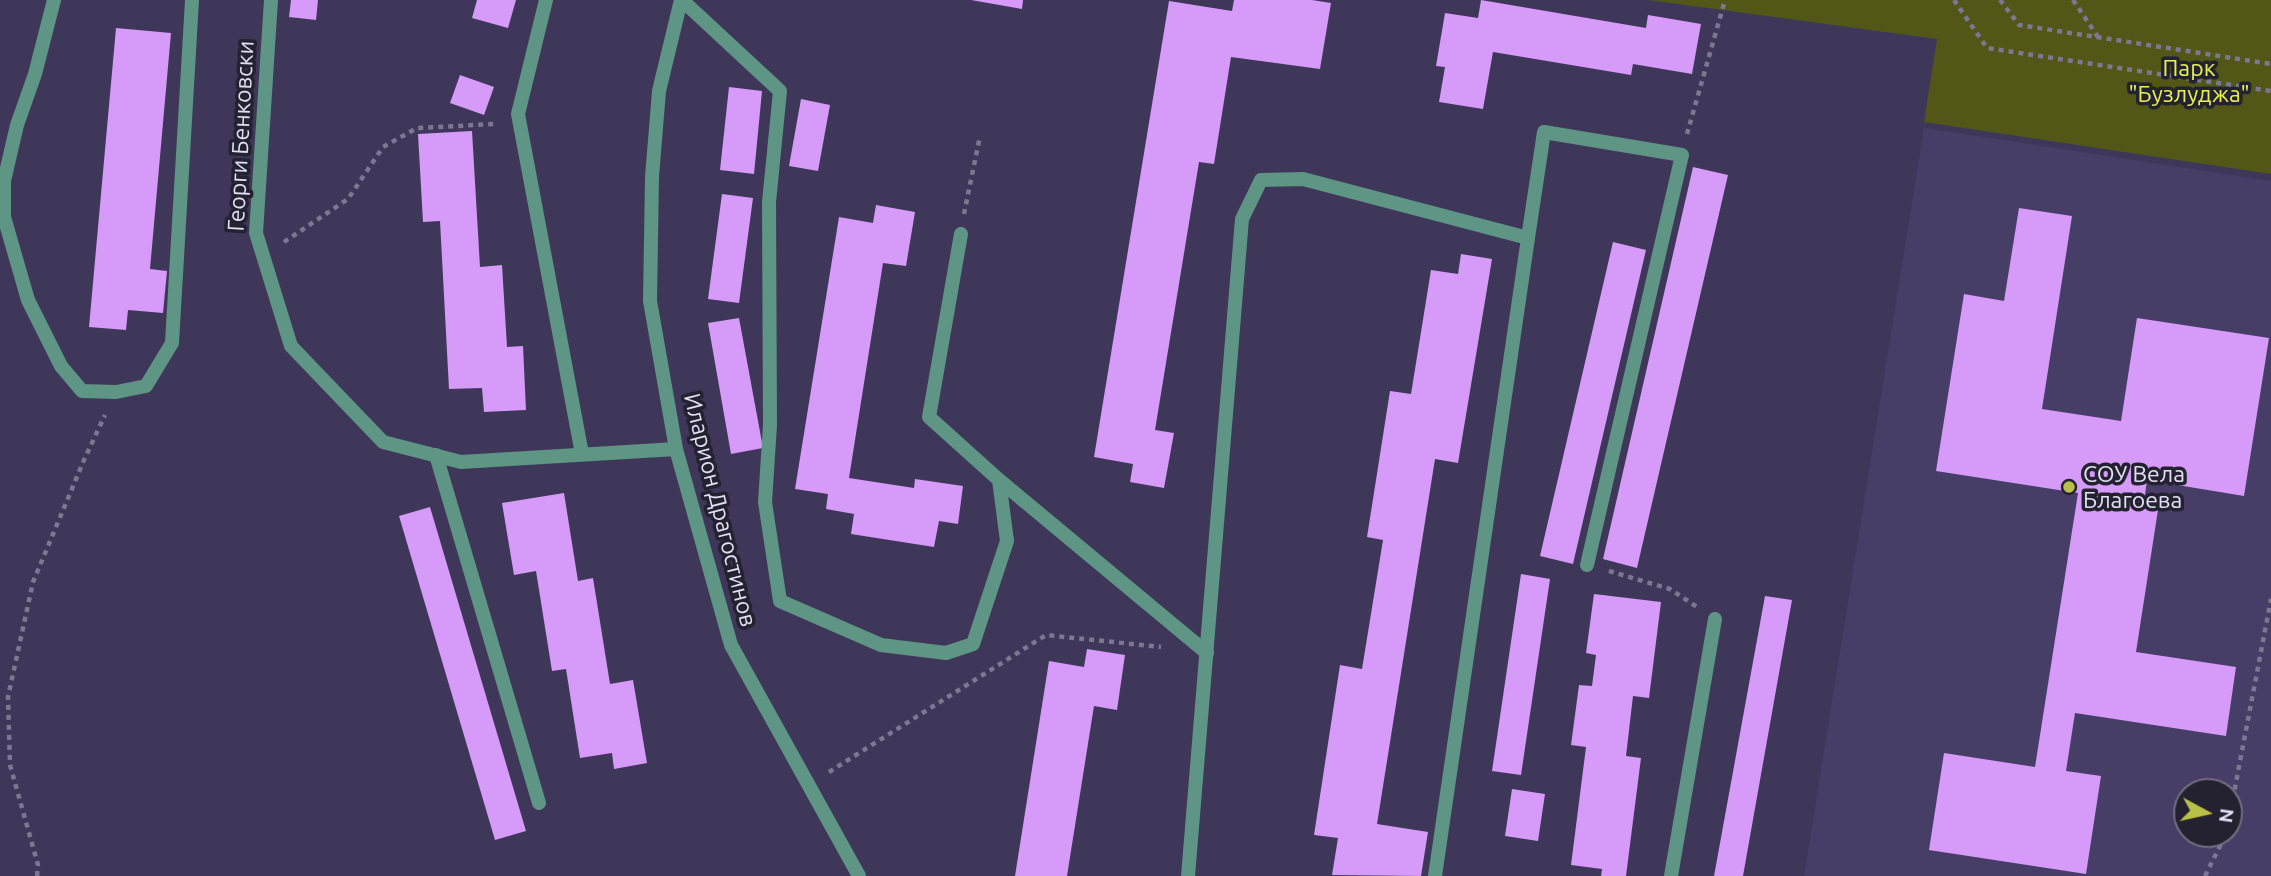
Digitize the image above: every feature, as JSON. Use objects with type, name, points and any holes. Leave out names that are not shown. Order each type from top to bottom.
[{"type":"street","points":[[54,0],[35,74],[17,125],[4,181],[4,217],[28,300],[61,366],[82,391],[116,392],[146,386],[172,343],[192,0]]},
{"type":"street","name":"Георги Бенковски","points":[[271,0],[256,233],[291,346],[383,442],[461,461],[676,449]]},
{"type":"street","points":[[546,0],[518,114],[582,454]]},
{"type":"street","points":[[681,0],[780,91],[769,202],[770,425],[765,502],[780,601],[881,645],[946,653],[973,644],[1007,541],[999,480]]},
{"type":"street","name":"Иларион Драгостинов","points":[[681,0],[659,90],[652,177],[650,301],[676,449],[731,645],[859,876]]},
{"type":"street","points":[[1435,876],[1544,132],[1682,155],[1587,565]]},
{"type":"street","points":[[1188,876],[1242,219],[1261,180],[1303,179],[1528,238]]},
{"type":"street","points":[[961,234],[929,417],[999,480],[1207,653]]},
{"type":"street","points":[[436,455],[539,803]]},
{"type":"street","points":[[1671,876],[1716,619]]},
{"type":"path","points":[[1682,155],[1724,0]]},
{"type":"path","points":[[1954,0],[1987,48],[2271,91]]},
{"type":"path","points":[[2000,0],[2019,25],[2271,64]]},
{"type":"path","points":[[2073,0],[2099,37]]},
{"type":"path","points":[[263,256],[348,199],[383,146],[417,128],[520,122]]},
{"type":"path","points":[[961,234],[980,136]]},
{"type":"path","points":[[37,876],[38,864],[10,765],[8,697],[33,582],[84,460],[116,392]]},
{"type":"path","points":[[1587,565],[1670,589],[1716,619]]},
{"type":"path","points":[[2237,778],[2271,599]]},
{"type":"path","points":[[809,785],[1046,635],[1167,648]]},
{"type":"path","points":[[0,696],[8,697]]},
{"type":"path","points":[[2205,876],[2219,848]]},
{"type":"shaded area","name":"СОУ Вела Благоева","points":[[1924,128],[2271,181],[2271,876],[1804,876]]},
{"type":"green space","name":"Парк \"Бузлуджа\"","points":[[1648,0],[2271,0],[2271,174],[1924,122],[1937,39]]},
{"type":"building","points":[[291,0],[318,0],[316,20],[289,17]]},
{"type":"building","points":[[477,0],[516,0],[508,28],[472,18]]},
{"type":"building","points":[[971,0],[1023,0],[1022,9]]},
{"type":"building","points":[[1234,0],[1312,0],[1331,3],[1320,69],[1231,57],[1214,164],[1199,162],[1155,430],[1174,433],[1164,488],[1130,482],[1133,464],[1094,457],[1169,1],[1232,11]]},
{"type":"building","points":[[1481,0],[1646,28],[1648,15],[1701,24],[1692,74],[1633,64],[1631,75],[1493,52],[1483,109],[1439,102],[1445,67],[1436,66],[1445,13],[1478,18]]},
{"type":"building","points":[[116,28],[171,33],[150,269],[167,271],[163,313],[128,310],[126,330],[89,327]]},
{"type":"building","points":[[460,75],[494,87],[484,115],[450,103]]},
{"type":"building","points":[[729,87],[762,91],[754,174],[720,170]]},
{"type":"building","points":[[801,99],[830,105],[818,171],[789,166]]},
{"type":"building","points":[[472,131],[480,267],[502,265],[507,347],[523,346],[526,410],[484,412],[482,388],[449,389],[440,221],[423,222],[418,134]]},
{"type":"building","points":[[1693,167],[1728,175],[1637,568],[1603,559]]},
{"type":"building","points":[[722,194],[753,198],[739,303],[708,299]]},
{"type":"building","points":[[876,205],[915,212],[906,266],[883,263],[849,478],[914,488],[915,479],[963,486],[958,524],[939,521],[934,547],[851,534],[854,514],[826,509],[828,494],[795,489],[839,217],[873,223]]},
{"type":"building","points":[[2019,208],[2072,216],[2042,409],[2121,421],[2137,318],[2269,338],[2244,496],[2147,480],[2145,495],[2160,497],[2136,652],[2236,667],[2226,736],[2075,713],[2066,771],[2101,776],[2086,874],[1929,850],[1944,753],[2035,767],[2078,493],[1936,471],[1964,294],[2004,301]]},
{"type":"building","points":[[1613,242],[1646,250],[1573,564],[1540,556]]},
{"type":"building","points":[[1461,254],[1492,259],[1458,463],[1435,459],[1377,824],[1428,832],[1421,876],[1332,875],[1338,838],[1314,835],[1340,665],[1362,669],[1383,540],[1367,537],[1390,391],[1411,394],[1431,270],[1458,274]]},
{"type":"building","points":[[739,318],[763,448],[731,454],[708,323]]},
{"type":"building","points":[[564,493],[578,581],[593,578],[610,684],[633,680],[647,763],[614,769],[612,753],[580,758],[566,669],[552,671],[536,571],[514,575],[502,503]]},
{"type":"building","points":[[430,507],[526,831],[495,840],[399,516]]},
{"type":"building","points":[[1521,574],[1550,579],[1521,775],[1492,771]]},
{"type":"building","points":[[1594,594],[1661,602],[1649,698],[1633,696],[1626,756],[1641,758],[1626,876],[1601,876],[1602,869],[1571,865],[1586,747],[1571,745],[1579,685],[1592,686],[1596,655],[1586,653]]},
{"type":"building","points":[[1765,596],[1792,600],[1743,876],[1714,876]]},
{"type":"building","points":[[1087,649],[1125,655],[1117,710],[1094,706],[1067,876],[1015,876],[1049,661],[1084,667]]},
{"type":"building","points":[[1512,789],[1545,794],[1538,841],[1505,836]]},
{"type":"place","name":"СОУ Вела Благоева","points":[[2069,487]]}]
